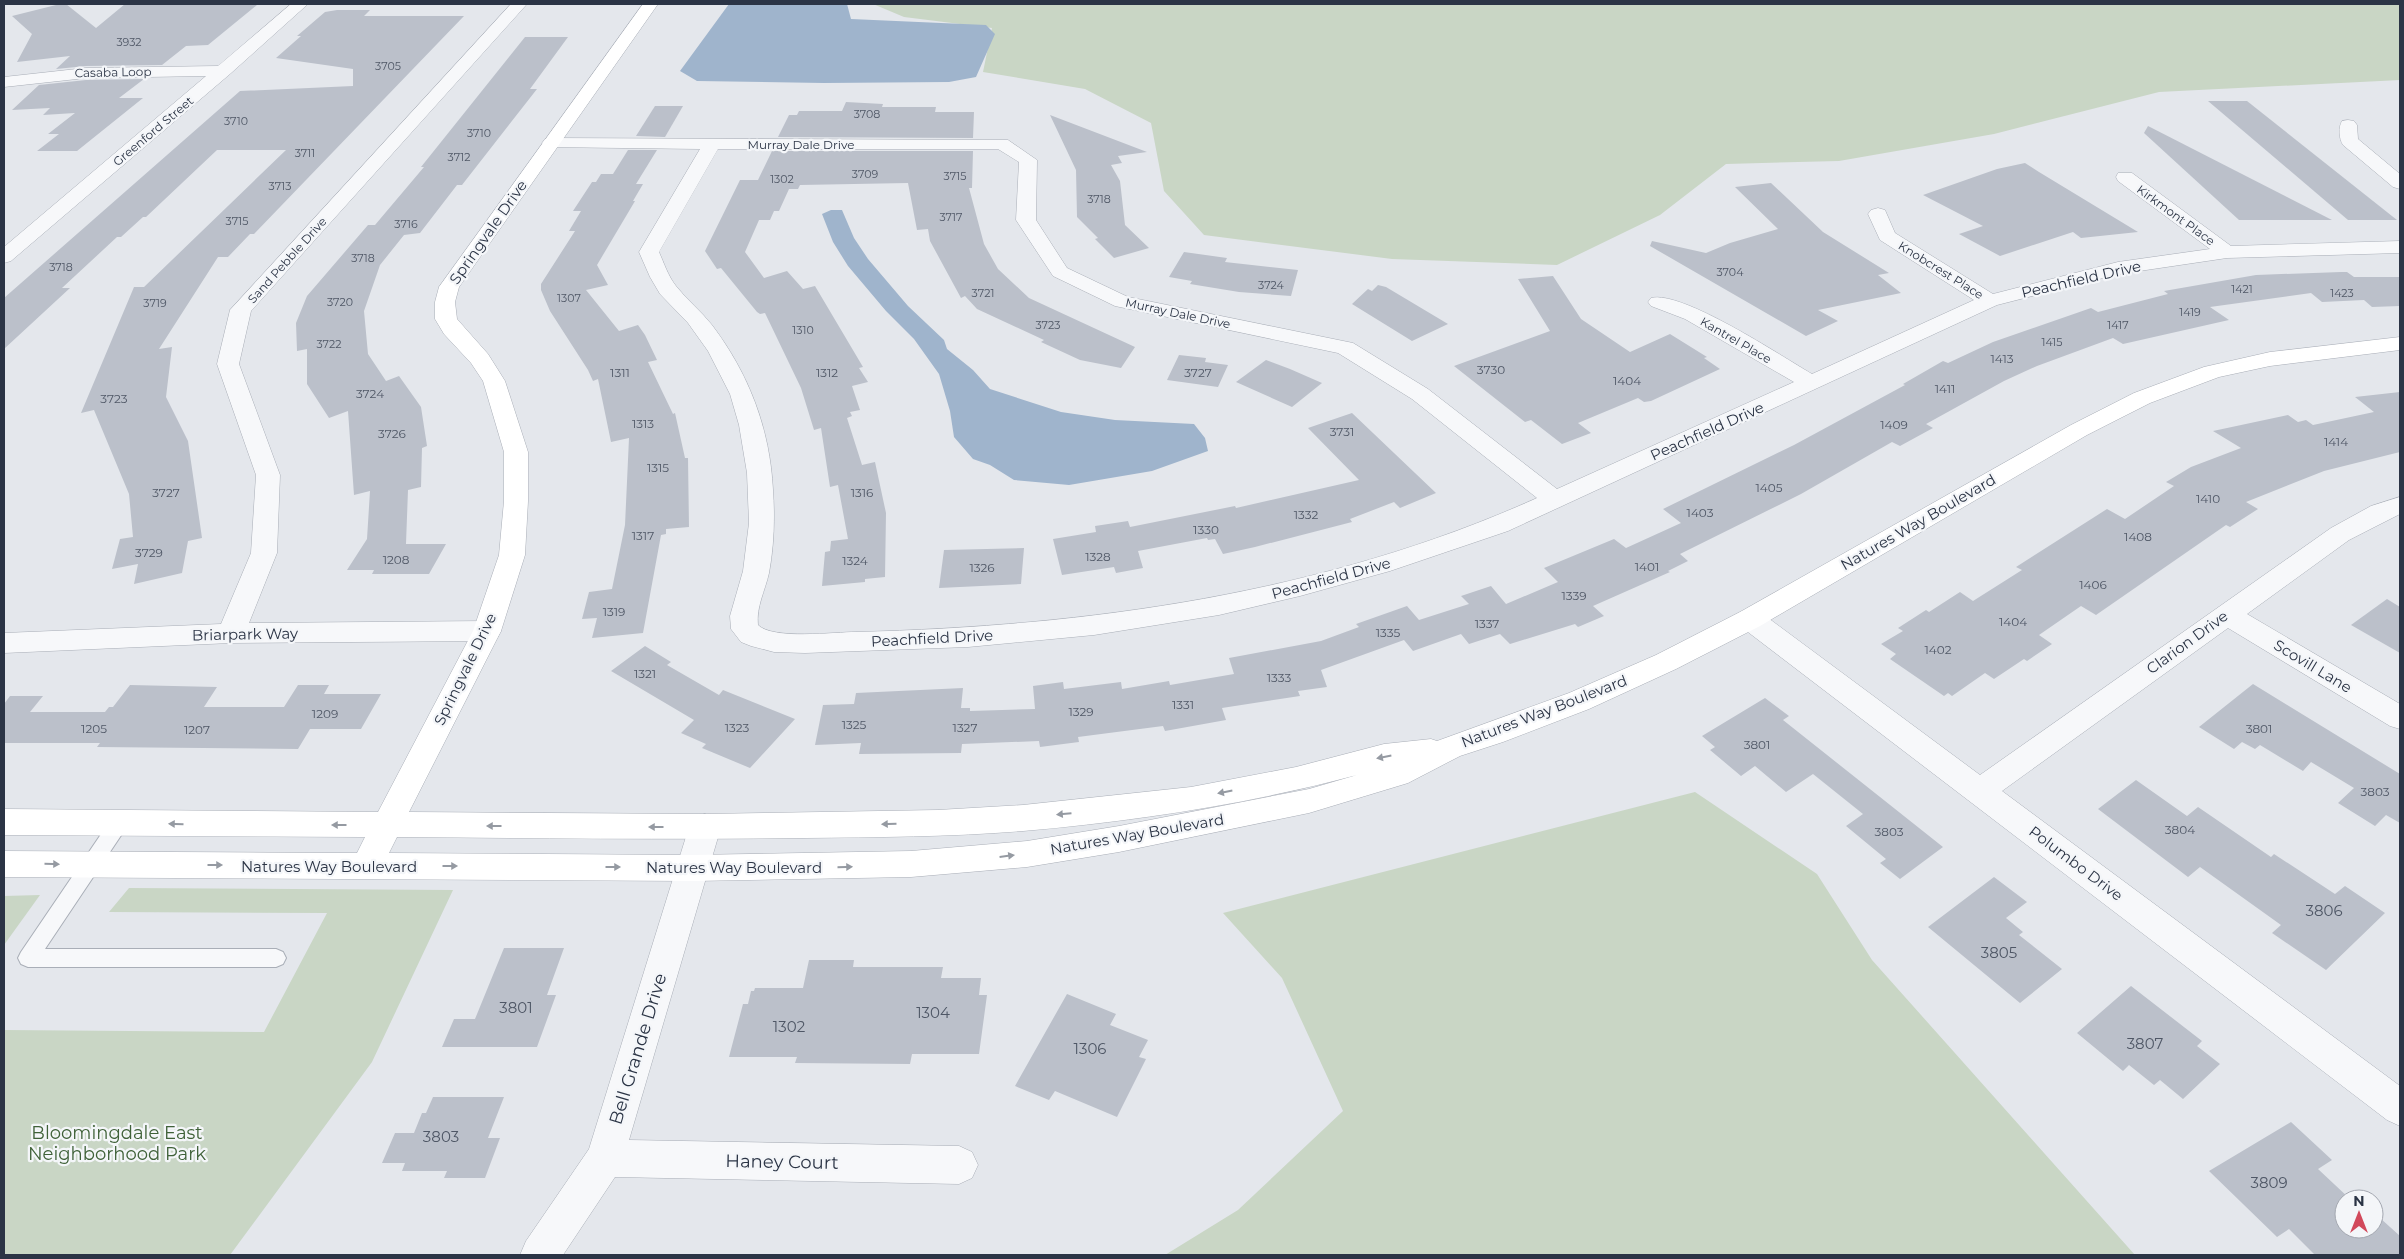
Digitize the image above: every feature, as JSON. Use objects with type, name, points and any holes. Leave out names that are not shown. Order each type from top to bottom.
[{"type":"street","name":"Greenford Street","points":[[4,256],[224,71],[300,4]]},
{"type":"street","name":"Sand Pebble Drive","points":[[231,633],[264,553],[268,475],[228,364],[242,310],[519,4]]},
{"type":"street","name":"Springvale Drive","points":[[366,866],[487,631],[512,555],[516,501],[516,452],[494,381],[480,359],[452,329],[446,319],[445,302],[448,287],[650,4]]},
{"type":"street","name":"Casaba Loop","points":[[4,82],[93,71],[224,71]]},
{"type":"street","points":[[2348,125],[2349,141],[2400,183]]},
{"type":"street","name":"Murray Dale Drive","points":[[551,143],[1002,144],[1028,160],[1026,220],[1060,272],[1122,302],[1345,348],[1420,394],[1556,500]]},
{"type":"street","name":"Peachfield Drive","points":[[712,144],[649,252],[665,286],[699,322],[730,367],[746,403],[755,444],[760,493],[758,557],[743,618],[745,629],[754,638],[815,643],[1021,634],[1178,614],[1289,590],[1426,552],[1499,525],[1812,384],[1990,301],[2118,268],[2227,252],[2400,247]]},
{"type":"street","name":"Kirkmont Place","points":[[2125,177],[2227,252]]},
{"type":"street","name":"Knobcrest Place","points":[[1878,214],[1887,236],[1990,301]]},
{"type":"street","name":"Kantrel Place","points":[[1658,302],[1693,314],[1812,384]]},
{"type":"street","name":"Natures Way Boulevard","points":[[4,864],[693,868],[911,864],[1018,855],[1119,839],[1309,801],[1397,775],[1449,748],[1579,702],[1666,662],[1750,619],[2079,430],[2142,398],[2212,372],[2270,359],[2400,344]]},
{"type":"street","name":"Clarion Drive","points":[[1980,791],[2340,534],[2380,512],[2400,505]]},
{"type":"street","name":"Scovill Lane","points":[[2226,614],[2400,718]]},
{"type":"street","name":"Polumbo Drive","points":[[1750,619],[2400,1108]]},
{"type":"street","name":"Briarpark Way","points":[[4,643],[231,633],[487,631]]},
{"type":"street","name":"Natures Way Boulevard","points":[[4,822],[705,827],[938,823],[1023,818],[1191,799],[1296,779],[1384,756],[1449,748]]},
{"type":"street","name":"Bell Grande Drive","points":[[540,1255],[606,1158],[705,827]]},
{"type":"street","name":"Haney Court","points":[[606,1158],[960,1165]]},
{"type":"lane","points":[[119,823],[28,958],[276,958]]},
{"type":"green space","points":[[873,4],[2400,4],[2400,80],[2159,92],[1994,134],[1839,161],[1726,164],[1660,215],[1557,265],[1392,259],[1204,235],[1164,191],[1151,123],[1085,89],[983,72],[992,28],[904,17]]},
{"type":"green space","points":[[1695,792],[1817,874],[1872,960],[2135,1255],[1165,1255],[1238,1210],[1343,1111],[1282,978],[1223,913]]},
{"type":"green space","name":"Bloomingdale East Neighborhood Park","points":[[129,888],[453,890],[372,1062],[230,1255],[4,1255],[4,1030],[264,1032],[327,913],[109,912]]},
{"type":"green space","points":[[40,895],[4,945],[4,896]]},
{"type":"water","points":[[729,4],[847,4],[851,19],[986,25],[995,34],[976,77],[949,82],[697,81],[680,71]]},
{"type":"water","points":[[831,210],[842,210],[854,238],[868,259],[908,306],[944,340],[947,349],[973,370],[990,389],[1061,412],[1115,420],[1194,424],[1205,438],[1208,451],[1152,471],[1069,485],[1014,480],[990,465],[973,459],[954,437],[950,411],[939,374],[914,339],[886,311],[848,266],[833,242],[822,214]]},
{"type":"building","points":[[66,4],[96,28],[125,4],[257,5],[208,45],[186,46],[162,65],[86,66],[56,69],[70,56],[17,62],[32,34],[12,16]]},
{"type":"building","points":[[370,10],[364,16],[464,16],[254,234],[250,234],[228,257],[218,257],[159,349],[172,347],[166,397],[188,441],[202,538],[188,541],[182,573],[134,584],[138,564],[112,569],[120,539],[133,537],[129,494],[94,410],[81,413],[134,287],[144,287],[286,150],[217,150],[146,217],[143,217],[121,237],[117,237],[62,288],[70,288],[4,349],[4,298],[240,91],[353,86],[353,69],[276,58],[301,36],[297,36],[325,12]]},
{"type":"building","points":[[525,37],[568,37],[530,89],[537,89],[462,185],[457,185],[420,233],[404,235],[380,265],[364,311],[368,354],[386,381],[399,376],[421,407],[427,446],[422,448],[421,487],[408,490],[406,544],[446,544],[429,574],[372,574],[374,570],[347,570],[367,539],[370,491],[354,495],[348,411],[329,418],[307,384],[307,349],[297,351],[296,323],[307,296],[368,225],[375,225],[424,167],[421,167]]},
{"type":"building","points":[[144,79],[119,98],[143,98],[77,151],[37,151],[59,134],[48,134],[75,113],[43,115],[50,108],[12,110],[39,85],[86,80]]},
{"type":"building","points":[[2208,101],[2247,101],[2397,220],[2348,220]]},
{"type":"building","points":[[846,102],[883,104],[882,107],[936,107],[935,112],[974,112],[973,138],[778,137],[789,115],[797,115],[799,111],[842,111]]},
{"type":"building","points":[[655,106],[683,106],[665,137],[636,136]]},
{"type":"building","points":[[1050,115],[1147,152],[1118,156],[1122,163],[1111,165],[1120,181],[1125,225],[1149,248],[1114,258],[1095,239],[1098,238],[1077,217],[1076,170]]},
{"type":"building","points":[[2148,126],[2332,220],[2239,220],[2144,133]]},
{"type":"building","points":[[628,150],[657,150],[636,184],[643,184],[633,201],[635,201],[597,265],[608,285],[586,290],[619,331],[638,325],[657,360],[648,362],[673,414],[675,413],[685,458],[688,458],[689,527],[666,529],[666,534],[661,535],[643,633],[592,638],[597,618],[582,619],[589,592],[612,589],[625,525],[629,438],[611,442],[598,379],[593,381],[550,311],[541,290],[541,284],[575,231],[569,231],[581,211],[573,211],[592,182],[596,182],[601,174],[613,174]]},
{"type":"building","points":[[772,151],[973,151],[972,188],[969,188],[984,244],[998,269],[1029,298],[1135,347],[1121,368],[1080,360],[1041,342],[1044,340],[977,309],[965,296],[961,298],[930,241],[928,229],[917,230],[908,183],[800,185],[798,189],[789,189],[779,211],[774,211],[770,220],[759,220],[745,252],[764,278],[787,271],[803,289],[815,286],[863,367],[859,368],[868,382],[852,386],[860,410],[850,412],[852,416],[847,418],[862,465],[875,462],[886,513],[885,577],[865,579],[865,582],[822,586],[825,552],[830,551],[831,541],[848,539],[838,485],[830,487],[821,428],[814,430],[801,388],[765,313],[760,314],[757,312],[721,268],[717,269],[705,251],[740,180],[758,180]]},
{"type":"building","points":[[2025,163],[2138,232],[2081,238],[2073,232],[2000,256],[1959,234],[1983,226],[1923,195],[1997,169]]},
{"type":"building","points":[[1771,183],[1823,232],[1889,273],[1878,275],[1901,293],[1818,310],[1838,321],[1806,336],[1650,246],[1652,241],[1706,253],[1730,243],[1778,229],[1735,187]]},
{"type":"building","points":[[1184,252],[1227,258],[1225,262],[1298,270],[1291,296],[1239,292],[1190,284],[1192,281],[1169,277]]},
{"type":"building","points":[[2347,272],[2354,277],[2400,277],[2400,306],[2372,307],[2364,300],[2322,302],[2311,293],[2210,307],[2229,320],[2123,344],[2113,338],[2037,366],[2004,381],[1926,424],[1933,428],[1900,446],[1892,442],[1801,494],[1680,554],[1688,561],[1668,571],[1670,572],[1593,606],[1604,616],[1578,627],[1575,624],[1510,644],[1500,634],[1469,644],[1461,634],[1413,651],[1404,640],[1321,670],[1327,687],[1298,691],[1300,696],[1222,708],[1226,720],[1165,731],[1163,726],[1078,737],[1079,742],[1040,747],[1039,741],[962,744],[961,753],[859,754],[861,743],[815,745],[823,705],[854,704],[856,693],[963,688],[961,708],[970,708],[970,711],[1035,709],[1033,686],[1063,682],[1064,689],[1121,682],[1122,689],[1169,681],[1170,685],[1234,674],[1229,658],[1321,641],[1359,627],[1356,624],[1407,606],[1419,620],[1469,604],[1461,596],[1491,586],[1506,604],[1558,582],[1544,568],[1614,539],[1626,548],[1681,523],[1663,509],[1794,445],[1905,385],[1903,384],[1943,361],[1948,363],[1993,342],[2091,308],[2098,312],[2168,294],[2164,291],[2256,275]]},
{"type":"building","points":[[1553,276],[1581,319],[1630,352],[1670,334],[1707,357],[1704,358],[1720,369],[1651,401],[1644,402],[1638,398],[1578,423],[1591,433],[1562,444],[1531,420],[1525,422],[1454,366],[1550,331],[1518,279]]},
{"type":"building","points":[[1378,285],[1386,287],[1448,324],[1412,341],[1352,304],[1368,289],[1372,291]]},
{"type":"building","points":[[1179,355],[1206,358],[1205,362],[1228,365],[1218,387],[1167,380]]},
{"type":"building","points":[[1266,360],[1322,383],[1292,407],[1236,382]]},
{"type":"building","points":[[2400,392],[2400,452],[2324,471],[2246,502],[2258,509],[2230,527],[2226,525],[2096,615],[2081,606],[2039,635],[2052,644],[2027,661],[2024,659],[1994,679],[1985,673],[1952,696],[1948,693],[1944,696],[1890,659],[1896,654],[1881,644],[1903,631],[1898,628],[1926,610],[1929,612],[1960,592],[1973,601],[2022,570],[2016,567],[2107,509],[2125,519],[2174,486],[2166,482],[2191,467],[2241,448],[2213,431],[2288,415],[2298,422],[2306,420],[2313,425],[2374,412],[2355,397]]},
{"type":"building","points":[[1352,413],[1436,493],[1400,508],[1394,502],[1350,519],[1352,522],[1255,547],[1223,554],[1215,539],[1208,540],[1207,538],[1138,551],[1143,568],[1116,573],[1114,567],[1062,575],[1053,539],[1096,532],[1095,526],[1128,521],[1130,527],[1235,506],[1236,508],[1359,480],[1308,428]]},
{"type":"building","points":[[1024,548],[1021,584],[939,588],[944,550]]},
{"type":"building","points":[[2387,599],[2400,607],[2400,653],[2351,625]]},
{"type":"building","points":[[645,646],[671,662],[667,665],[719,695],[723,690],[795,719],[750,768],[702,748],[706,744],[681,733],[694,720],[611,671]]},
{"type":"building","points":[[2253,684],[2400,774],[2400,823],[2386,815],[2375,826],[2338,803],[2354,788],[2311,762],[2303,771],[2260,745],[2255,749],[2242,742],[2234,749],[2199,727]]},
{"type":"building","points":[[130,685],[217,687],[204,707],[284,707],[298,685],[329,685],[324,694],[381,694],[361,729],[310,729],[298,749],[97,747],[100,743],[5,743],[4,745],[4,704],[10,696],[43,696],[30,712],[105,712],[109,707],[113,707]]},
{"type":"building","points":[[1765,698],[1789,716],[1783,720],[1943,847],[1900,879],[1880,863],[1886,859],[1846,826],[1863,814],[1813,774],[1786,792],[1755,766],[1741,776],[1710,750],[1715,747],[1702,736]]},
{"type":"building","points":[[2136,780],[2187,816],[2198,807],[2271,857],[2274,854],[2335,894],[2345,886],[2385,913],[2326,970],[2272,933],[2281,925],[2200,867],[2188,877],[2098,809]]},
{"type":"building","points":[[1994,877],[2027,902],[2006,918],[2023,932],[2019,935],[2062,969],[2020,1003],[1928,927]]},
{"type":"building","points":[[504,948],[564,948],[547,995],[556,995],[537,1047],[442,1047],[454,1019],[475,1019]]},
{"type":"building","points":[[809,960],[854,960],[853,967],[943,967],[941,978],[981,978],[979,995],[987,995],[979,1054],[912,1054],[910,1064],[795,1063],[797,1057],[729,1057],[743,1004],[748,1004],[751,991],[754,991],[755,988],[803,988]]},
{"type":"building","points":[[2131,986],[2202,1041],[2197,1046],[2220,1064],[2183,1099],[2160,1080],[2154,1085],[2129,1065],[2123,1071],[2077,1033]]},
{"type":"building","points":[[1067,994],[1116,1014],[1110,1025],[1148,1040],[1139,1057],[1146,1059],[1117,1117],[1055,1091],[1049,1100],[1015,1086]]},
{"type":"building","points":[[433,1097],[504,1097],[488,1138],[500,1138],[485,1178],[444,1178],[447,1171],[402,1171],[405,1163],[382,1163],[395,1133],[414,1133],[422,1113],[426,1113]]},
{"type":"building","points":[[2291,1122],[2332,1160],[2318,1169],[2339,1189],[2334,1189],[2334,1239],[2384,1239],[2384,1222],[2400,1236],[2400,1255],[2315,1255],[2289,1229],[2277,1237],[2209,1171]]}]
